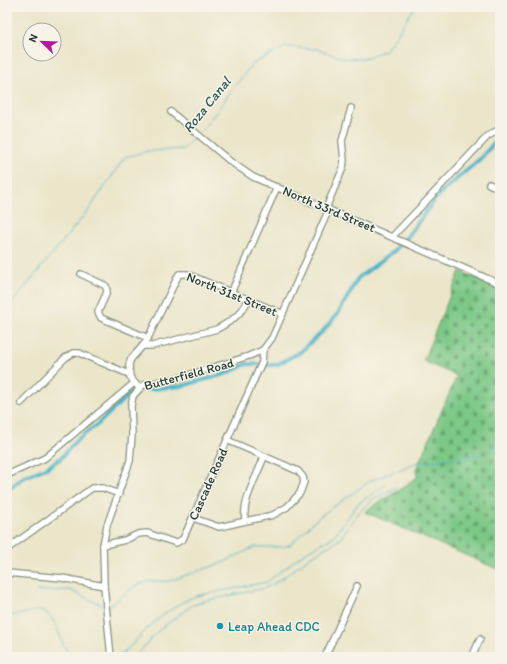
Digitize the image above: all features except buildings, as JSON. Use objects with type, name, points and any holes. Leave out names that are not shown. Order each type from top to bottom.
[{"type":"street","points":[[263,350],[272,338],[283,314],[343,168],[344,160],[342,141],[351,108]]},
{"type":"street","name":"North 33rd Street","points":[[171,112],[248,174],[500,284]]},
{"type":"street","points":[[392,237],[488,136],[500,129]]},
{"type":"street","points":[[489,184],[500,189]]},
{"type":"street","points":[[231,293],[277,187]]},
{"type":"street","name":"North 31st Street","points":[[148,338],[176,278],[181,273],[283,314]]},
{"type":"street","points":[[81,274],[106,286],[106,292],[98,312],[101,318],[148,338],[143,346],[131,358],[129,364],[129,374],[139,388]]},
{"type":"street","points":[[143,346],[152,346],[217,329],[225,325],[238,314],[248,300]]},
{"type":"street","name":"Cascade Road","points":[[103,545],[125,540],[147,532],[178,542],[185,537],[260,365],[263,350]]},
{"type":"street","name":"Butterfield Road","points":[[110,657],[104,586],[103,545],[107,526],[130,462],[132,435],[131,406],[133,396],[139,388],[148,383],[179,378],[220,367],[263,350]]},
{"type":"street","points":[[21,403],[66,358],[73,353],[79,353],[129,374]]},
{"type":"street","points":[[7,475],[45,458],[134,383]]},
{"type":"street","points":[[193,518],[219,527],[273,515],[287,507],[303,487],[303,477],[298,471],[228,440]]},
{"type":"street","points":[[245,521],[244,514],[246,503],[264,457]]},
{"type":"street","points":[[7,549],[92,488],[103,488],[119,494]]},
{"type":"street","points":[[7,572],[62,578],[104,586]]},
{"type":"street","points":[[326,657],[357,586]]},
{"type":"street","points":[[472,657],[480,639]]},
{"type":"green space","points":[[460,271],[500,288],[500,570],[365,512],[417,478],[416,469],[457,376],[423,361]]},
{"type":"waterway","name":"Roza Canal","points":[[200,133],[252,64],[286,47],[317,49],[343,58],[362,59],[386,50],[415,7]]},
{"type":"waterway","name":"Roza Canal","points":[[7,309],[90,208],[125,157],[148,151],[183,149],[196,136]]},
{"type":"waterway","points":[[142,390],[182,386],[225,374],[247,364],[276,365],[299,353],[323,331],[339,312],[358,278],[393,252],[407,237],[439,194],[480,159],[500,136]]},
{"type":"waterway","points":[[7,491],[22,478],[46,468],[61,458],[77,440],[98,424],[131,392]]},
{"type":"waterway","points":[[488,451],[500,446]]},
{"type":"waterway","points":[[109,606],[135,586],[149,581],[169,581],[222,563],[255,547],[282,547],[290,545],[319,517],[370,481],[416,463],[483,454]]},
{"type":"waterway","points":[[116,657],[130,647],[145,631],[171,609],[189,599],[196,596],[267,582],[304,553],[333,537],[358,504],[385,485]]},
{"type":"waterway","points":[[135,657],[158,631],[191,606],[204,601],[266,588],[280,580],[310,557],[339,540],[360,511],[375,498],[397,487]]},
{"type":"waterway","points":[[36,591],[70,590],[103,606]]},
{"type":"waterway","points":[[7,615],[17,615],[34,611],[46,613],[51,617],[55,624],[67,652],[71,657]]},
{"type":"place","name":"Leap Ahead CDC","points":[[220,626]]}]
